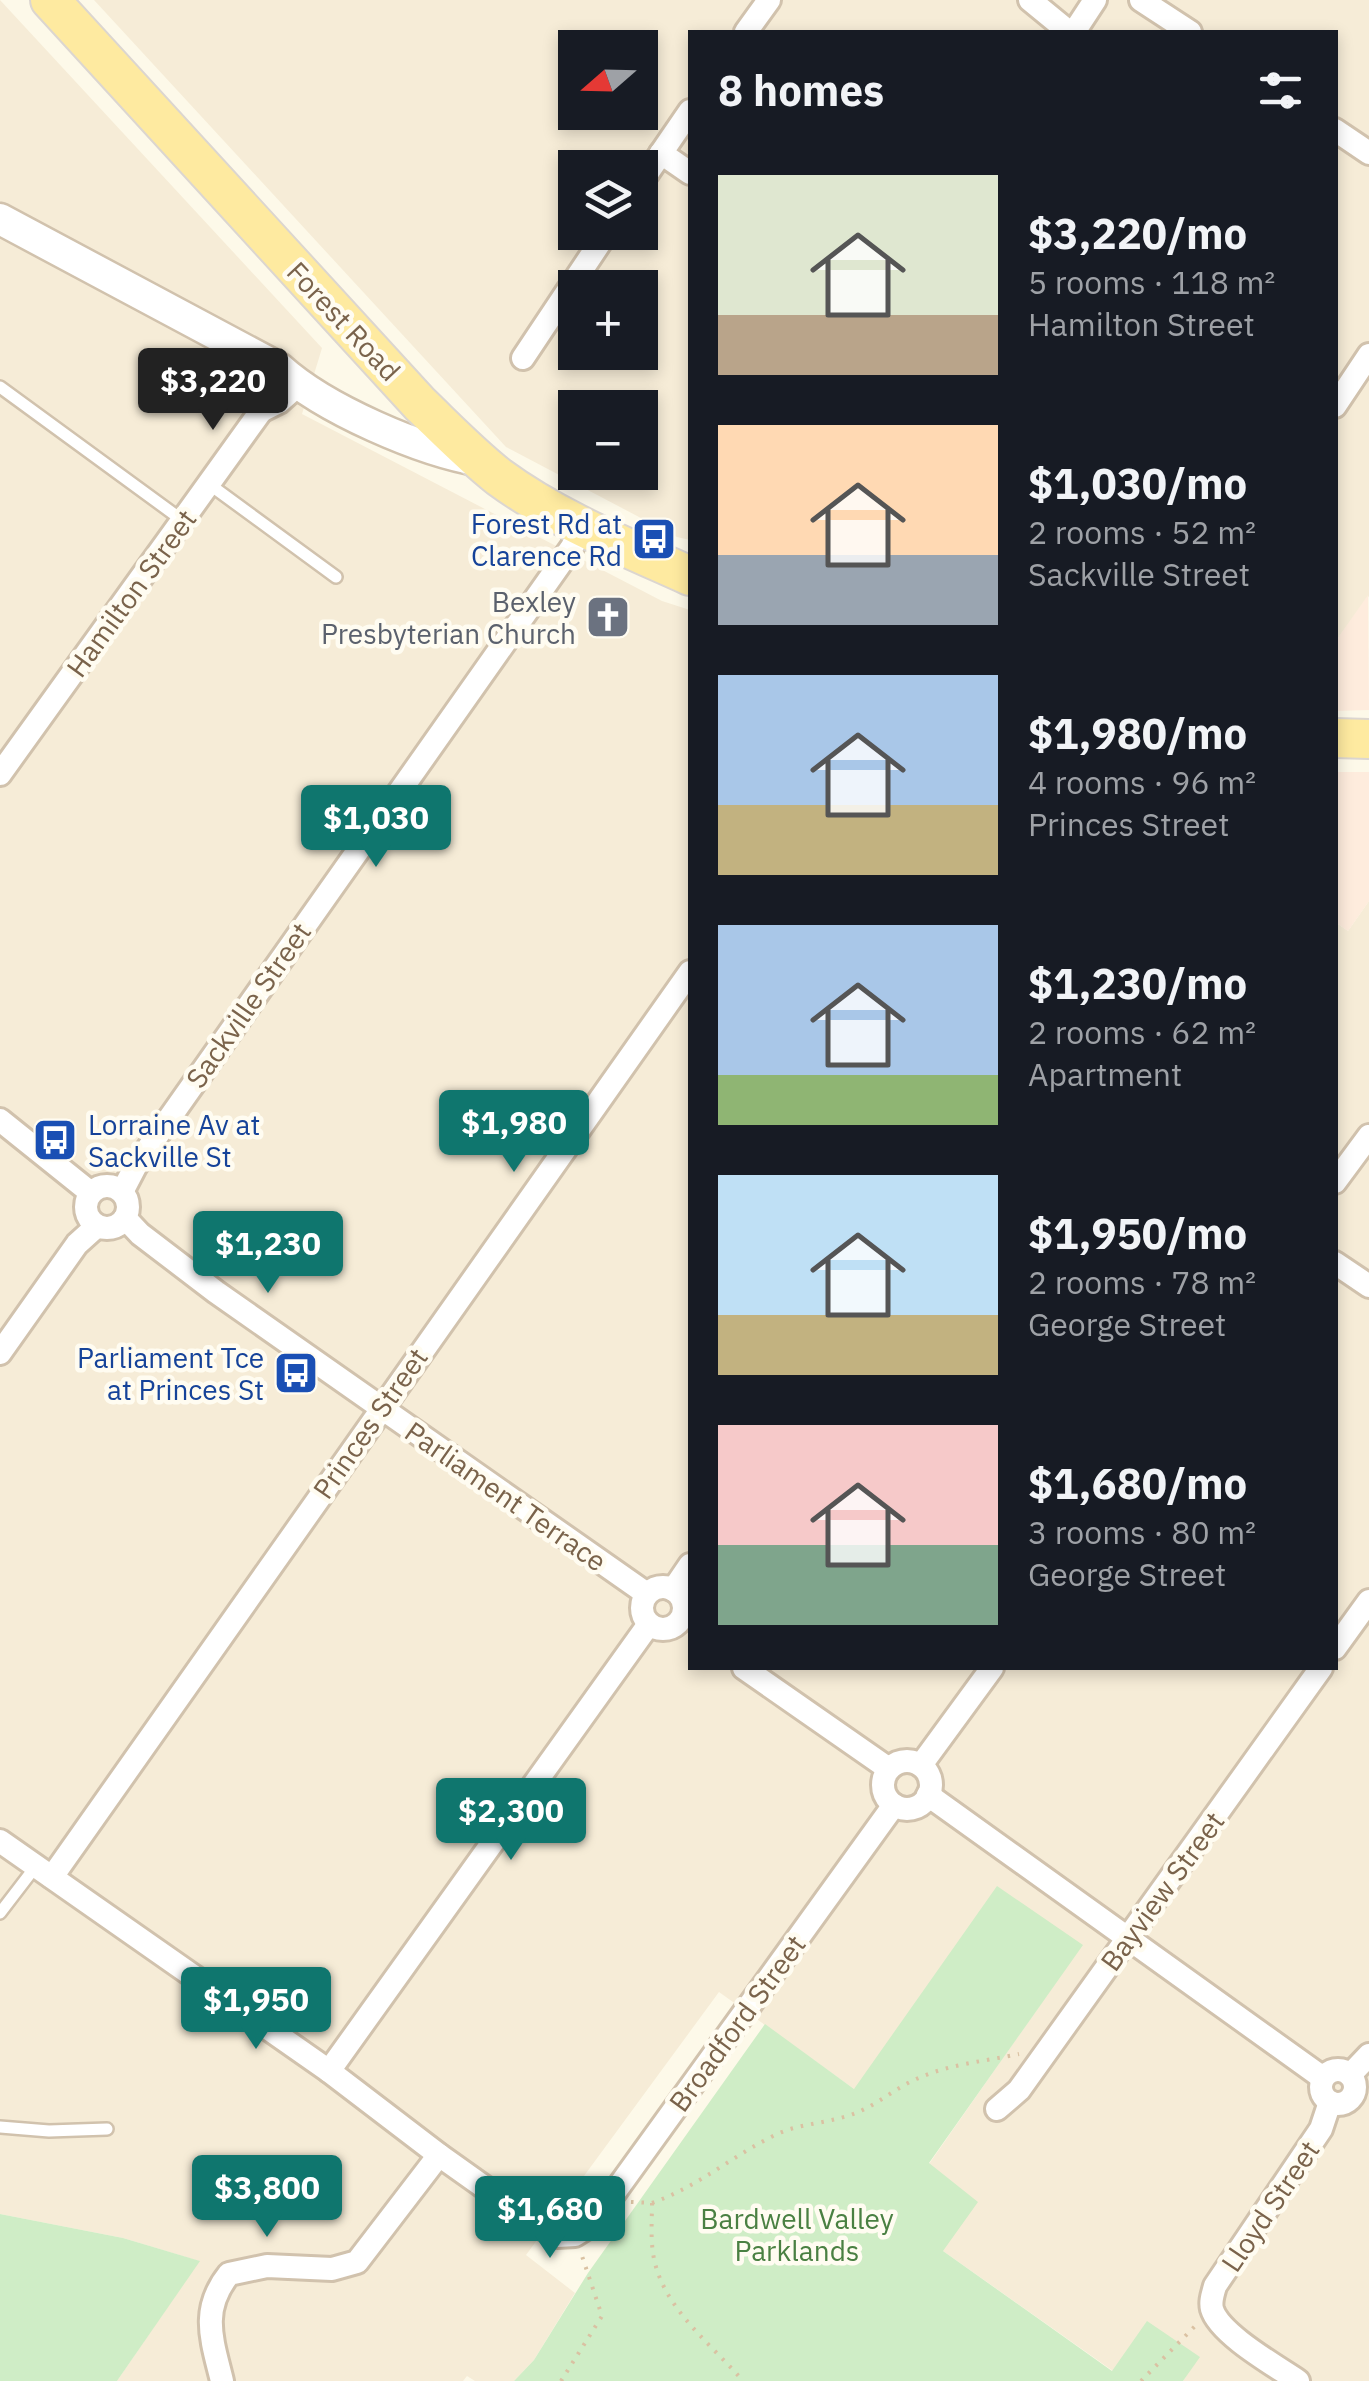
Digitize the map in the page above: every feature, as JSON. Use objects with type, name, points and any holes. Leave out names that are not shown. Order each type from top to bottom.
[{"type":"main road","name":"Forest Road","points":[[50,0],[420,404],[481,461],[516,488],[583,525],[688,575]]},
{"type":"main road","points":[[1338,738],[1369,739]]},
{"type":"street","points":[[747,30],[769,0]]},
{"type":"street","points":[[1030,0],[1068,30]]},
{"type":"street","points":[[1072,30],[1095,0]]},
{"type":"street","points":[[1141,0],[1187,30]]},
{"type":"street","points":[[658,157],[688,115]]},
{"type":"street","points":[[1338,132],[1369,152]]},
{"type":"street","points":[[661,153],[688,172]]},
{"type":"street","points":[[3,226],[280,368],[298,385],[411,443],[481,461]]},
{"type":"street","points":[[523,358],[595,250]]},
{"type":"street","points":[[253,354],[264,388],[260,411]]},
{"type":"street","points":[[1338,402],[1369,355]]},
{"type":"street","name":"Hamilton Street","points":[[0,774],[260,411],[280,402],[298,385]]},
{"type":"street","name":"Sackville Street","points":[[122,1192],[134,1167],[572,547],[583,525]]},
{"type":"street","name":"Princes Street","points":[[44,1871],[688,975]]},
{"type":"street","points":[[0,1120],[90,1193]]},
{"type":"street","points":[[1338,1178],[1369,1136]]},
{"type":"street","points":[[0,1353],[78,1244],[97,1226],[116,1226],[125,1218],[128,1204],[122,1192],[102,1186],[90,1193],[86,1211],[97,1226]]},
{"type":"street","name":"Parliament Terrace","points":[[125,1218],[216,1292],[647,1594]]},
{"type":"street","points":[[1338,1265],[1369,1286]]},
{"type":"street","points":[[673,1590],[688,1568]]},
{"type":"street","points":[[658,1587],[673,1590],[684,1609],[684,1626],[663,1629],[650,1624],[642,1610],[647,1594],[658,1587]]},
{"type":"street","points":[[1338,1644],[1369,1601]]},
{"type":"street","points":[[329,2071],[650,1624]]},
{"type":"street","points":[[747,1670],[889,1769]]},
{"type":"street","points":[[921,1766],[991,1670]]},
{"type":"street","name":"Bayview Street","points":[[997,2109],[1019,2090],[1042,2059],[1320,1670]]},
{"type":"street","points":[[902,1761],[921,1766],[929,1776],[928,1795],[913,1808],[894,1805],[884,1790],[883,1781],[889,1769],[902,1761]]},
{"type":"street","points":[[928,1795],[1323,2078]]},
{"type":"street","name":"Broadford Street","points":[[575,2235],[592,2225],[894,1805]]},
{"type":"street","points":[[0,1841],[329,2071],[539,2226],[558,2236],[575,2235]]},
{"type":"street","points":[[1350,2075],[1369,2055]]},
{"type":"street","points":[[1336,2070],[1350,2075],[1354,2094],[1344,2103],[1330,2102],[1321,2092],[1323,2078],[1336,2070]]},
{"type":"street","name":"Lloyd Street","points":[[1212,2309],[1216,2286],[1322,2130],[1330,2102]]},
{"type":"street","points":[[222,2381],[209,2327],[215,2291],[229,2274],[267,2266],[332,2269],[357,2262],[438,2155]]},
{"type":"street","points":[[1212,2309],[1226,2330],[1298,2381]]},
{"type":"lane","points":[[0,387],[182,520]]},
{"type":"lane","points":[[210,484],[336,577]]},
{"type":"lane","points":[[0,1913],[44,1871]]},
{"type":"lane","points":[[0,2126],[48,2131],[107,2129]]},
{"type":"path","points":[[610,2199],[652,2203],[684,2192],[774,2135],[846,2117],[942,2069],[1028,2052],[1042,2059]]},
{"type":"path","points":[[652,2203],[652,2246],[668,2293],[682,2318],[743,2381]]},
{"type":"path","points":[[561,2381],[602,2316],[575,2235]]},
{"type":"path","points":[[1140,2381],[1212,2309]]},
{"type":"shaded area","points":[[0,0],[322,348],[302,414],[662,601],[688,609],[688,1670],[1338,1670],[1338,924],[1348,931],[1369,901],[1369,2381],[1183,2381],[1199,2356],[1113,2371],[943,2251],[929,2164],[1082,1945],[854,2089],[719,1992],[526,2255],[575,2293],[534,2360],[514,2381],[475,2381],[467,2376],[463,2381],[117,2381],[199,2261],[123,2238],[0,2214]]},
{"type":"shaded area","points":[[94,0],[1369,0],[1369,596],[1338,638],[1338,30],[688,30],[688,540],[588,490],[658,490],[658,390],[558,390],[558,474],[506,447]]},
{"type":"shaded area","points":[[1368,595],[1369,710],[1338,711],[1338,638]]},
{"type":"shaded area","points":[[1338,772],[1369,772],[1369,901],[1348,931],[1338,924]]},
{"type":"green space","name":"Bardwell Valley Parklands","points":[[997,1886],[1083,1945],[929,2163],[978,2202],[943,2251],[1112,2371],[1147,2321],[1200,2357],[1183,2381],[514,2381],[534,2360],[588,2273],[765,2024],[854,2089]]},
{"type":"green space","points":[[0,2214],[123,2238],[200,2261],[117,2381],[0,2381]]},
{"type":"place","name":"Forest Rd at Clarence Rd","points":[[654,539]]},
{"type":"place","name":"Bexley Presbyterian Church","points":[[608,617]]},
{"type":"place","name":"Lorraine Av at Sackville St","points":[[55,1140]]},
{"type":"place","name":"Parliament Tce at Princes St","points":[[296,1373]]}]
